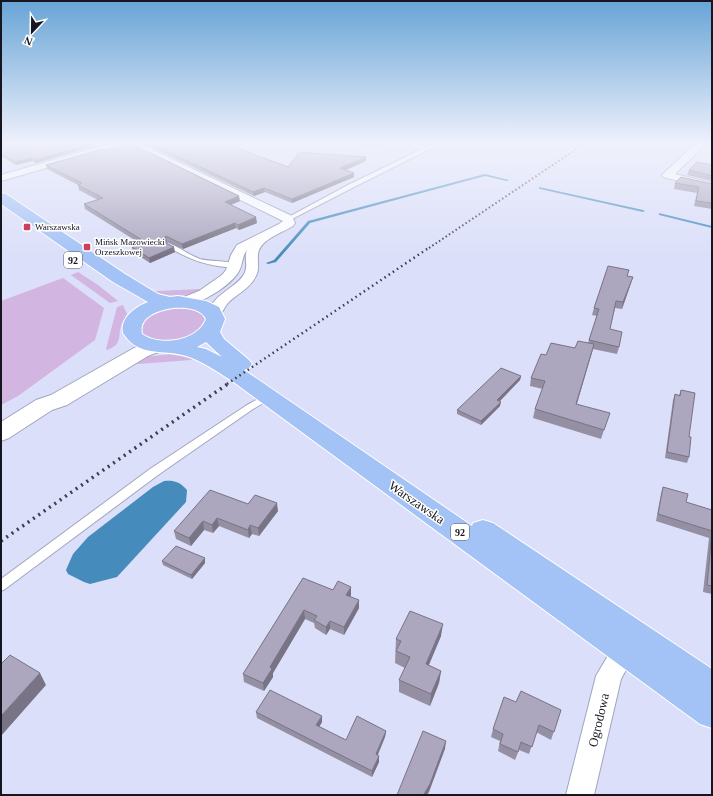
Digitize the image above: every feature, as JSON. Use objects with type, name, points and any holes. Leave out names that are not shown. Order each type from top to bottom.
[{"type":"main road","name":"92","points":[[1,197],[119,278],[152,298],[201,304],[209,308],[212,323]]},
{"type":"main road","name":"92","points":[[1,209],[127,300],[135,310],[135,327],[141,342],[165,347]]},
{"type":"main road","name":"92","points":[[135,327],[153,307],[176,302]]},
{"type":"main road","points":[[165,347],[197,340],[212,323]]},
{"type":"main road","name":"Warszawska","points":[[212,323],[217,343],[241,363],[712,688]]},
{"type":"main road","name":"Warszawska","points":[[165,347],[192,350],[207,356],[226,367],[269,396],[712,712]]},
{"type":"street","points":[[176,302],[197,298],[222,282],[231,274],[237,255],[241,248],[288,224],[288,218],[210,181]]},
{"type":"street","points":[[692,181],[712,186]]},
{"type":"street","points":[[212,323],[216,306],[242,285],[251,275],[254,265],[252,257],[253,250],[263,238]]},
{"type":"street","points":[[44,405],[51,396],[135,327]]},
{"type":"street","points":[[1,433],[44,405],[58,400],[141,352],[165,347]]},
{"type":"street","name":"Ogrodowa","points":[[580,795],[609,676],[625,650]]},
{"type":"lane","points":[[288,218],[361,181]]},
{"type":"lane","points":[[168,245],[197,260],[214,264],[234,265]]},
{"type":"lane","points":[[1,586],[154,472],[250,407],[269,396]]},
{"type":"shaded area","points":[[78,272],[98,285],[118,301],[110,303],[71,275]]},
{"type":"shaded area","points":[[63,278],[104,308],[95,340],[18,396],[1,405],[1,301]]},
{"type":"shaded area","points":[[204,290],[179,296],[154,292],[158,291]]},
{"type":"shaded area","points":[[123,305],[127,314],[121,324],[117,343],[115,346],[107,350],[106,349],[117,307]]},
{"type":"shaded area","points":[[173,306],[197,309],[206,316],[207,321],[205,326],[189,338],[165,342],[143,336],[140,332],[140,323],[149,313]]},
{"type":"shaded area","points":[[172,354],[198,357],[191,360],[138,364],[132,361],[144,357]]},
{"type":"water","points":[[164,481],[177,482],[184,487],[187,490],[186,502],[117,577],[90,584],[68,574],[66,570],[73,554],[88,537],[153,487]]},
{"type":"building","points":[[78,181],[208,181],[239,196],[225,202],[256,217],[238,225],[235,223],[182,244],[166,236],[164,242],[174,247],[149,258],[132,247],[145,242],[84,204],[103,198],[78,185],[82,183]]},
{"type":"building","points":[[230,181],[335,181],[292,199],[264,188],[253,192]]},
{"type":"building","points":[[677,181],[699,181],[712,184],[712,203],[696,201],[699,187],[675,183]]},
{"type":"building","points":[[608,266],[629,270],[627,276],[633,277],[623,302],[616,301],[610,329],[622,332],[619,347],[589,340],[599,309],[594,308]]},
{"type":"building","points":[[578,341],[594,344],[576,404],[610,413],[604,430],[535,409],[545,381],[531,378],[541,354],[546,355],[551,343],[575,348]]},
{"type":"building","points":[[501,368],[521,376],[497,400],[501,402],[481,421],[457,410]]},
{"type":"building","points":[[681,390],[695,393],[689,437],[691,437],[689,457],[667,452],[675,394],[680,396]]},
{"type":"building","points":[[663,487],[688,494],[686,502],[712,510],[712,531],[658,514]]},
{"type":"building","points":[[210,490],[248,504],[255,495],[277,503],[258,528],[250,525],[248,530],[217,518],[212,525],[203,521],[189,538],[174,531]]},
{"type":"building","points":[[712,532],[712,586],[707,585]]},
{"type":"building","points":[[176,546],[205,558],[191,575],[162,561]]},
{"type":"building","points":[[303,578],[333,590],[338,581],[351,587],[346,595],[359,600],[344,627],[330,621],[326,627],[314,620],[317,616],[304,610],[270,667],[272,669],[263,683],[243,674]]},
{"type":"building","points":[[410,611],[443,624],[426,664],[441,671],[431,694],[399,680],[410,657],[396,651],[401,641],[396,639]]},
{"type":"building","points":[[10,655],[40,673],[1,716],[1,664]]},
{"type":"building","points":[[270,690],[322,716],[316,725],[346,740],[357,716],[386,731],[376,754],[379,756],[372,771],[256,712]]},
{"type":"building","points":[[521,691],[561,710],[554,732],[539,725],[532,747],[521,742],[518,752],[500,744],[503,734],[493,729],[504,697],[516,702]]},
{"type":"building","points":[[423,731],[446,741],[430,784],[424,794],[426,795],[397,795]]},
{"type":"waterway","points":[[268,263],[275,261],[309,222],[462,181]]},
{"type":"waterway","points":[[540,188],[643,211]]},
{"type":"waterway","points":[[660,214],[712,227]]},
{"type":"railway","points":[[429,248],[529,181]]},
{"type":"railway","points":[[227,384],[430,247]]},
{"type":"railway","points":[[1,541],[229,383]]},
{"type":"place","name":"Warszawska","points":[[27,227]]},
{"type":"place","name":"Mińsk Mazowiecki Orzeszkowej","points":[[87,247]]}]
